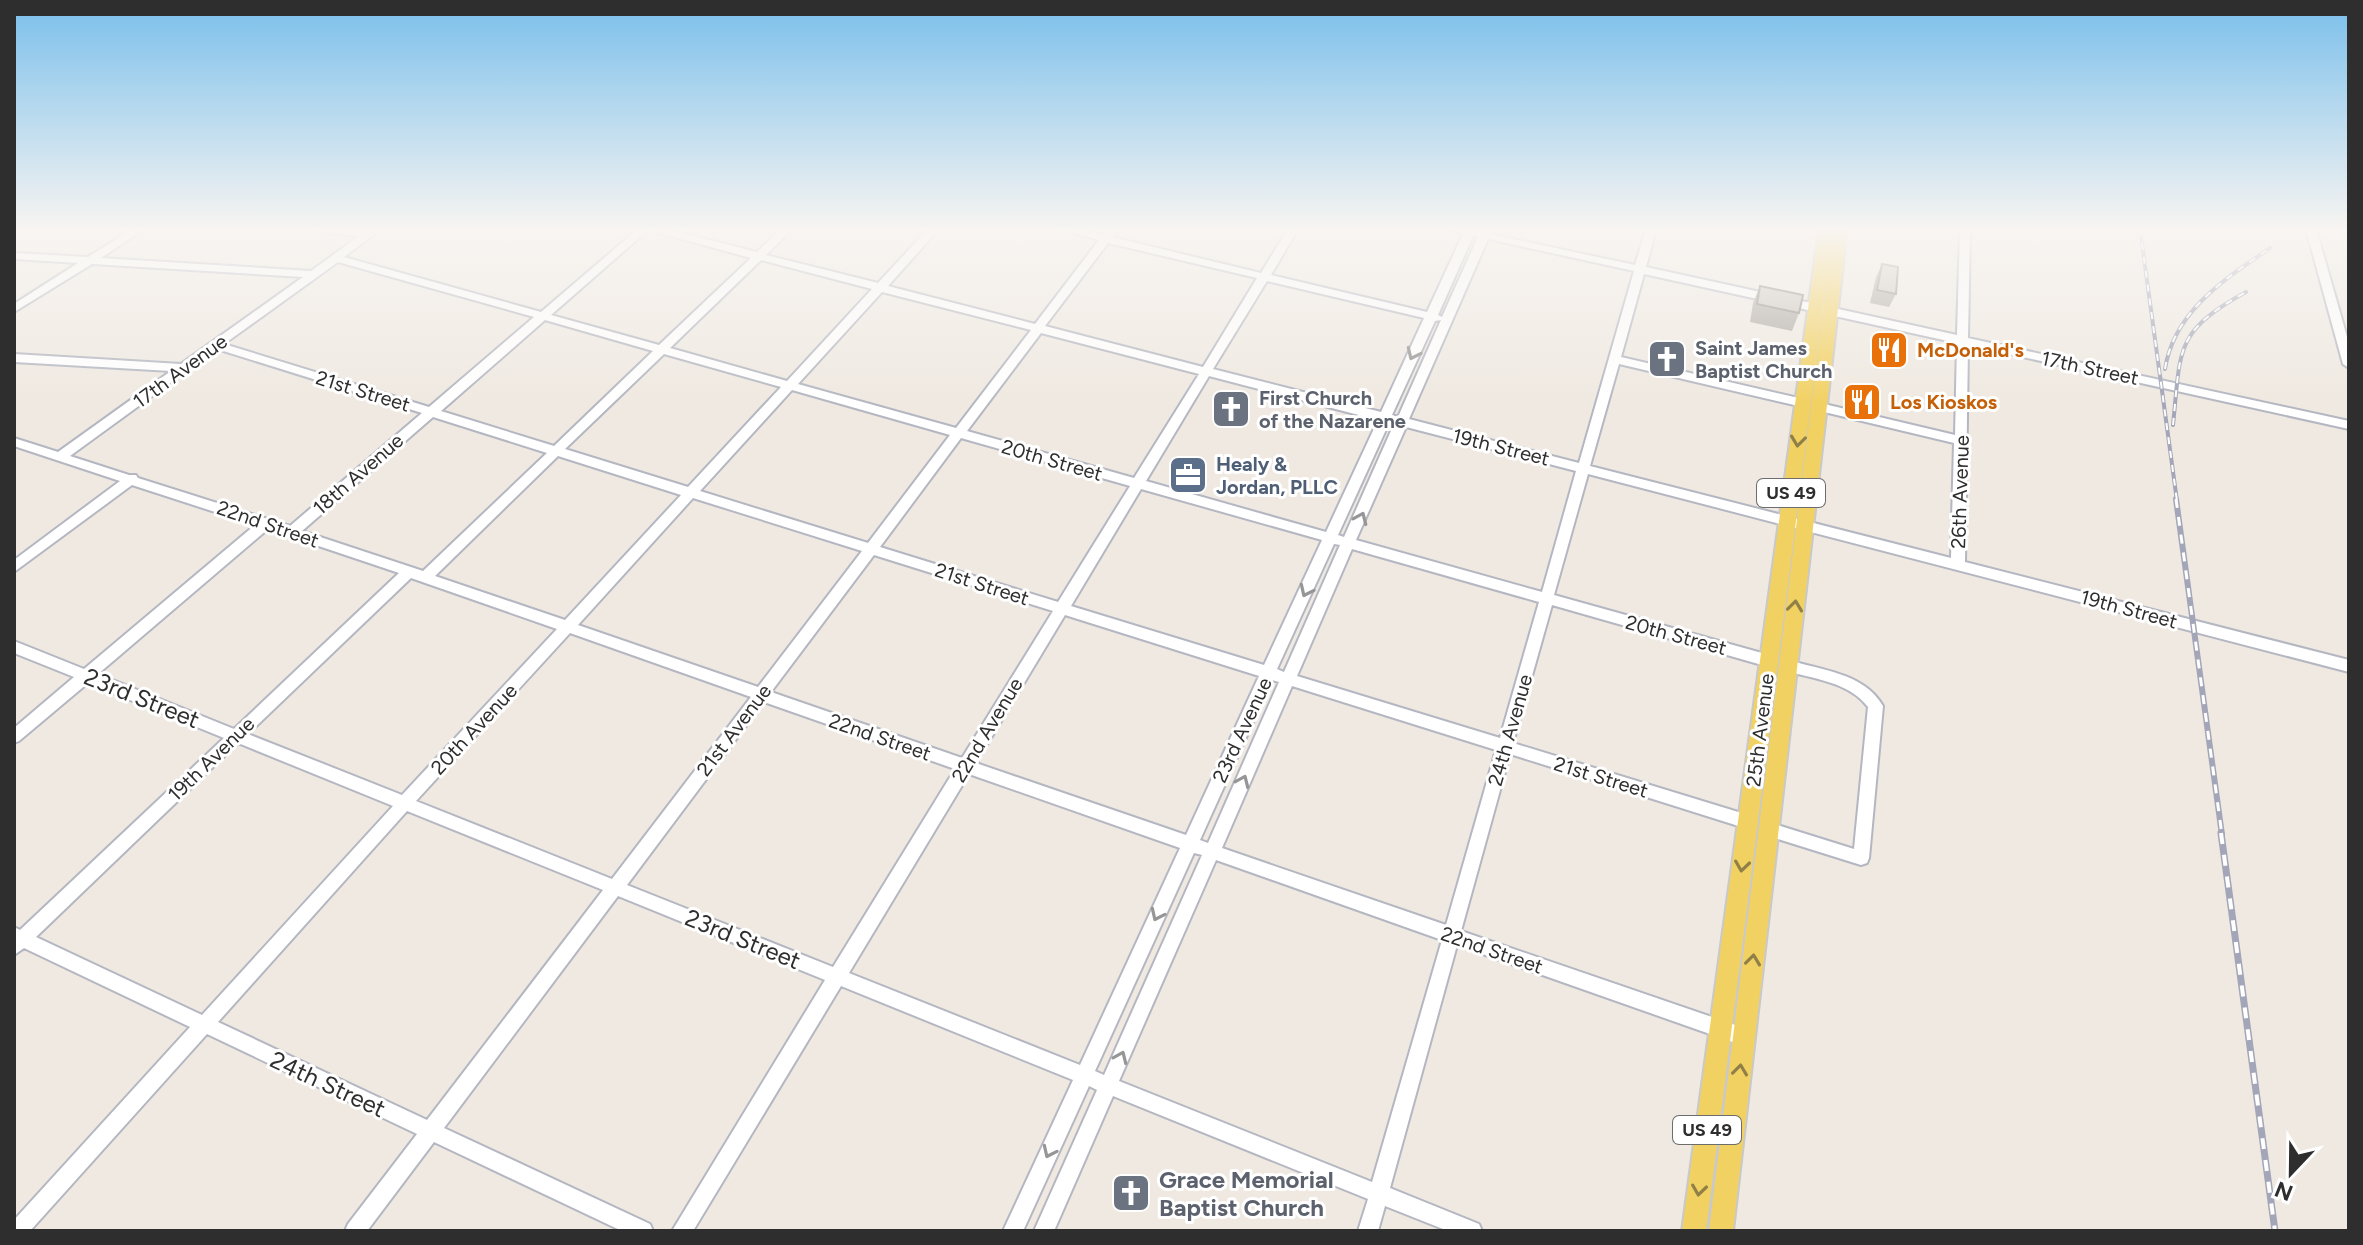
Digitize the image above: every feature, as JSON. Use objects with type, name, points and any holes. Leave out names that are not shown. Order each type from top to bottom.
[{"type":"main road","name":"25th Avenue","points":[[1823,310],[1824,287]]},
{"type":"main road","name":"25th Avenue","points":[[1694,1231],[1720,1029],[1758,825],[1828,287]]},
{"type":"main road","name":"25th Avenue","points":[[1721,1231],[1744,1037],[1758,825]]},
{"type":"street","points":[[16,306],[46,287]]},
{"type":"street","name":"17th Avenue","points":[[61,456],[295,287]]},
{"type":"street","name":"20th Street","points":[[438,287],[1858,687],[1870,695],[1877,712],[1861,858]]},
{"type":"street","name":"18th Avenue","points":[[292,532],[575,287]]},
{"type":"street","points":[[425,577],[727,287]]},
{"type":"street","name":"19th Street","points":[[878,287],[2349,666]]},
{"type":"street","name":"21st Avenue","points":[[355,1231],[1069,287]]},
{"type":"street","name":"22nd Avenue","points":[[682,1231],[1257,287]]},
{"type":"street","points":[[1309,287],[1447,321]]},
{"type":"street","name":"23rd Avenue","points":[[1013,1231],[1442,287]]},
{"type":"street","name":"23rd Avenue","points":[[1044,1231],[1462,287]]},
{"type":"street","name":"24th Avenue","points":[[1368,1231],[1635,287]]},
{"type":"street","name":"17th Street","points":[[1718,287],[2349,425]]},
{"type":"street","name":"26th Avenue","points":[[1958,563],[1965,287]]},
{"type":"street","points":[[2330,287],[2344,330],[2349,364]]},
{"type":"street","name":"20th Avenue","points":[[17,1231],[404,804],[881,288]]},
{"type":"street","name":"21st Street","points":[[216,345],[1861,858]]},
{"type":"street","points":[[14,358],[184,368]]},
{"type":"street","points":[[1615,359],[1962,441]]},
{"type":"street","name":"22nd Street","points":[[14,442],[132,478],[425,577],[1744,1037]]},
{"type":"street","points":[[14,567],[132,478]]},
{"type":"street","points":[[14,737],[266,523]]},
{"type":"street","name":"19th Avenue","points":[[17,940],[409,572]]},
{"type":"street","name":"23rd Street","points":[[14,647],[1472,1231]]},
{"type":"street","name":"24th Street","points":[[17,940],[643,1231]]},
{"type":"building","points":[[1760,287],[1803,295],[1799,313],[1757,304]]},
{"type":"building","points":[[1878,287],[1897,287],[1896,294],[1877,290]]},
{"type":"railway","points":[[2148,287],[2177,501]]},
{"type":"railway","points":[[2165,369],[2179,330],[2190,313],[2217,287]]},
{"type":"railway","points":[[2173,425],[2181,360],[2193,331],[2205,319],[2246,292]]},
{"type":"railway","points":[[2176,499],[2222,835]]},
{"type":"railway","points":[[2221,833],[2275,1231]]},
{"type":"place","name":"McDonald's","points":[[1889,350]]},
{"type":"place","name":"Saint James Baptist Church","points":[[1667,359]]},
{"type":"place","name":"Los Kioskos","points":[[1862,402]]},
{"type":"place","name":"First Church of the Nazarene","points":[[1231,409]]},
{"type":"place","name":"Healy & Jordan, PLLC","points":[[1188,475]]},
{"type":"place","name":"Grace Memorial Baptist Church","points":[[1131,1193]]}]
